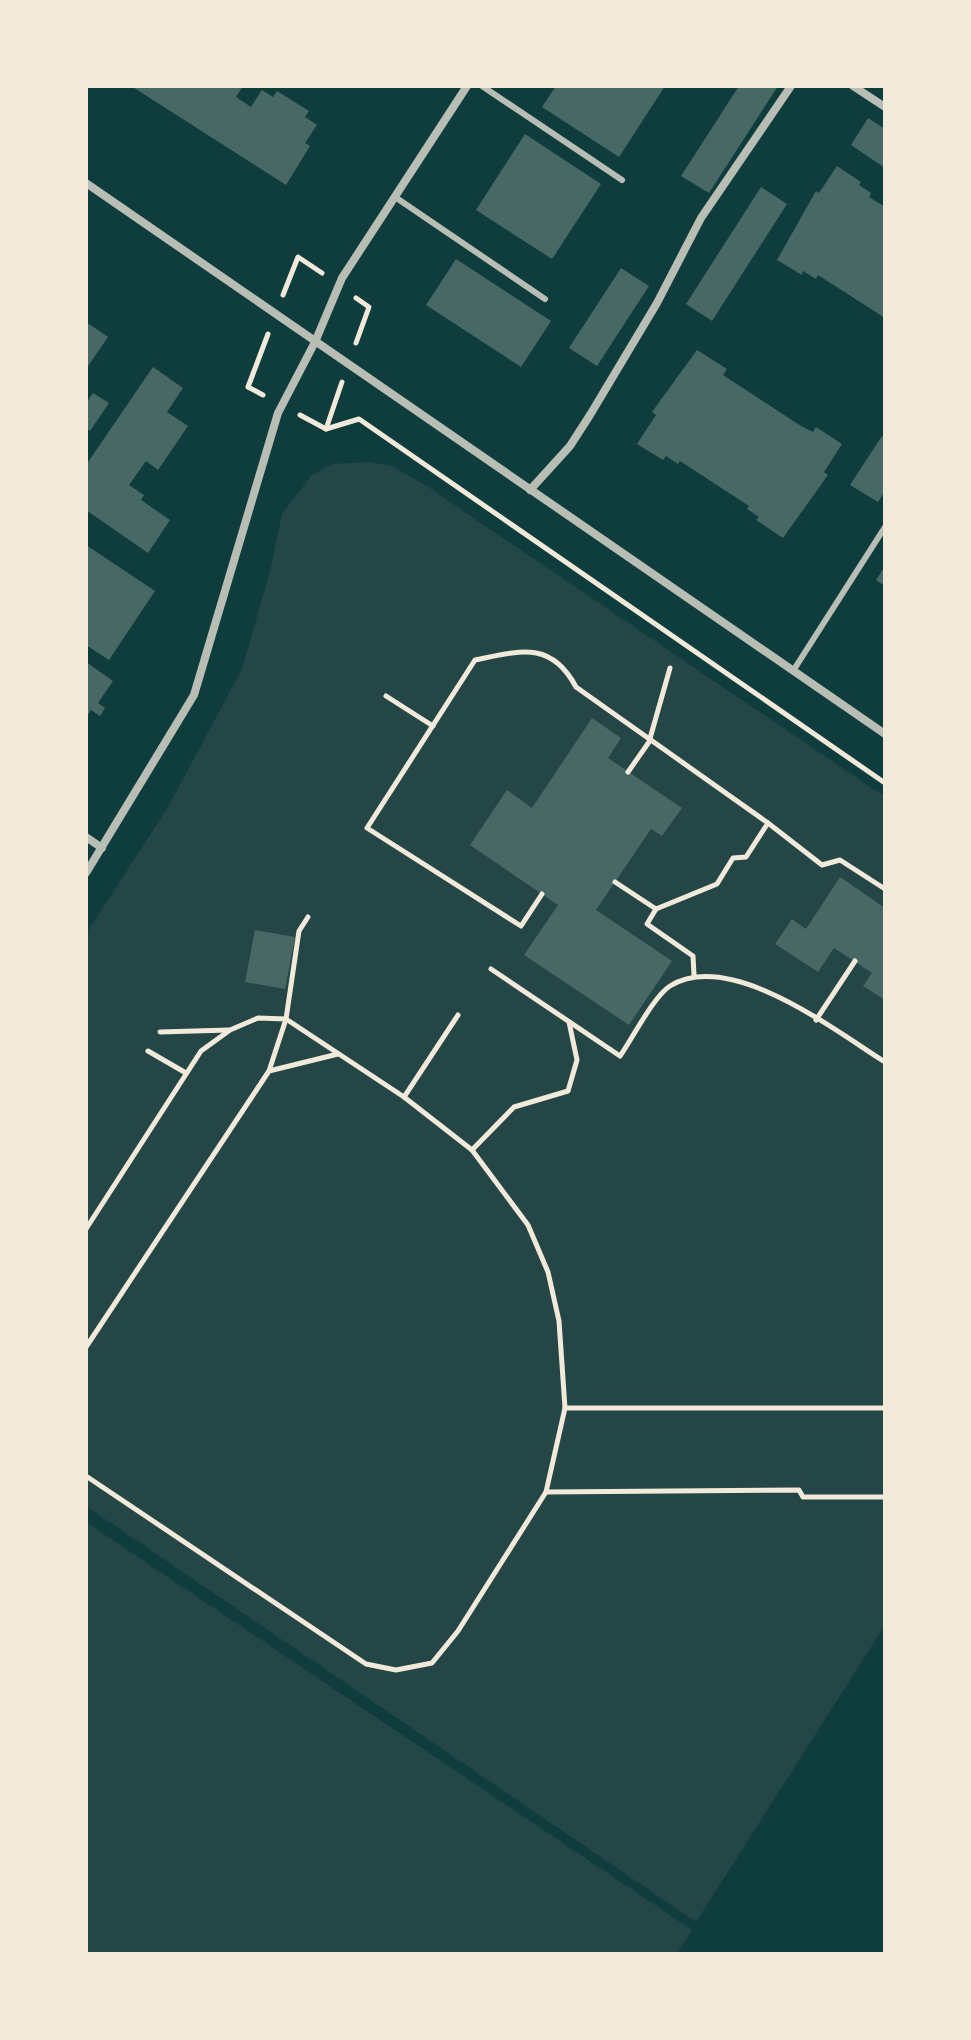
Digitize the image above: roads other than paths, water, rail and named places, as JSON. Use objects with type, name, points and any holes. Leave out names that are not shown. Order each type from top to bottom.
[{"type":"street","points":[[86,873],[194,695],[278,413],[315,342],[342,278],[467,86]]},
{"type":"street","points":[[530,490],[570,446],[657,303],[701,218],[791,86]]},
{"type":"street","points":[[853,86],[885,107]]},
{"type":"street","points":[[86,183],[885,734]]},
{"type":"street","points":[[86,837],[102,848]]},
{"type":"lane","points":[[482,86],[622,180]]},
{"type":"lane","points":[[395,197],[545,299]]},
{"type":"lane","points":[[793,671],[885,527]]}]
